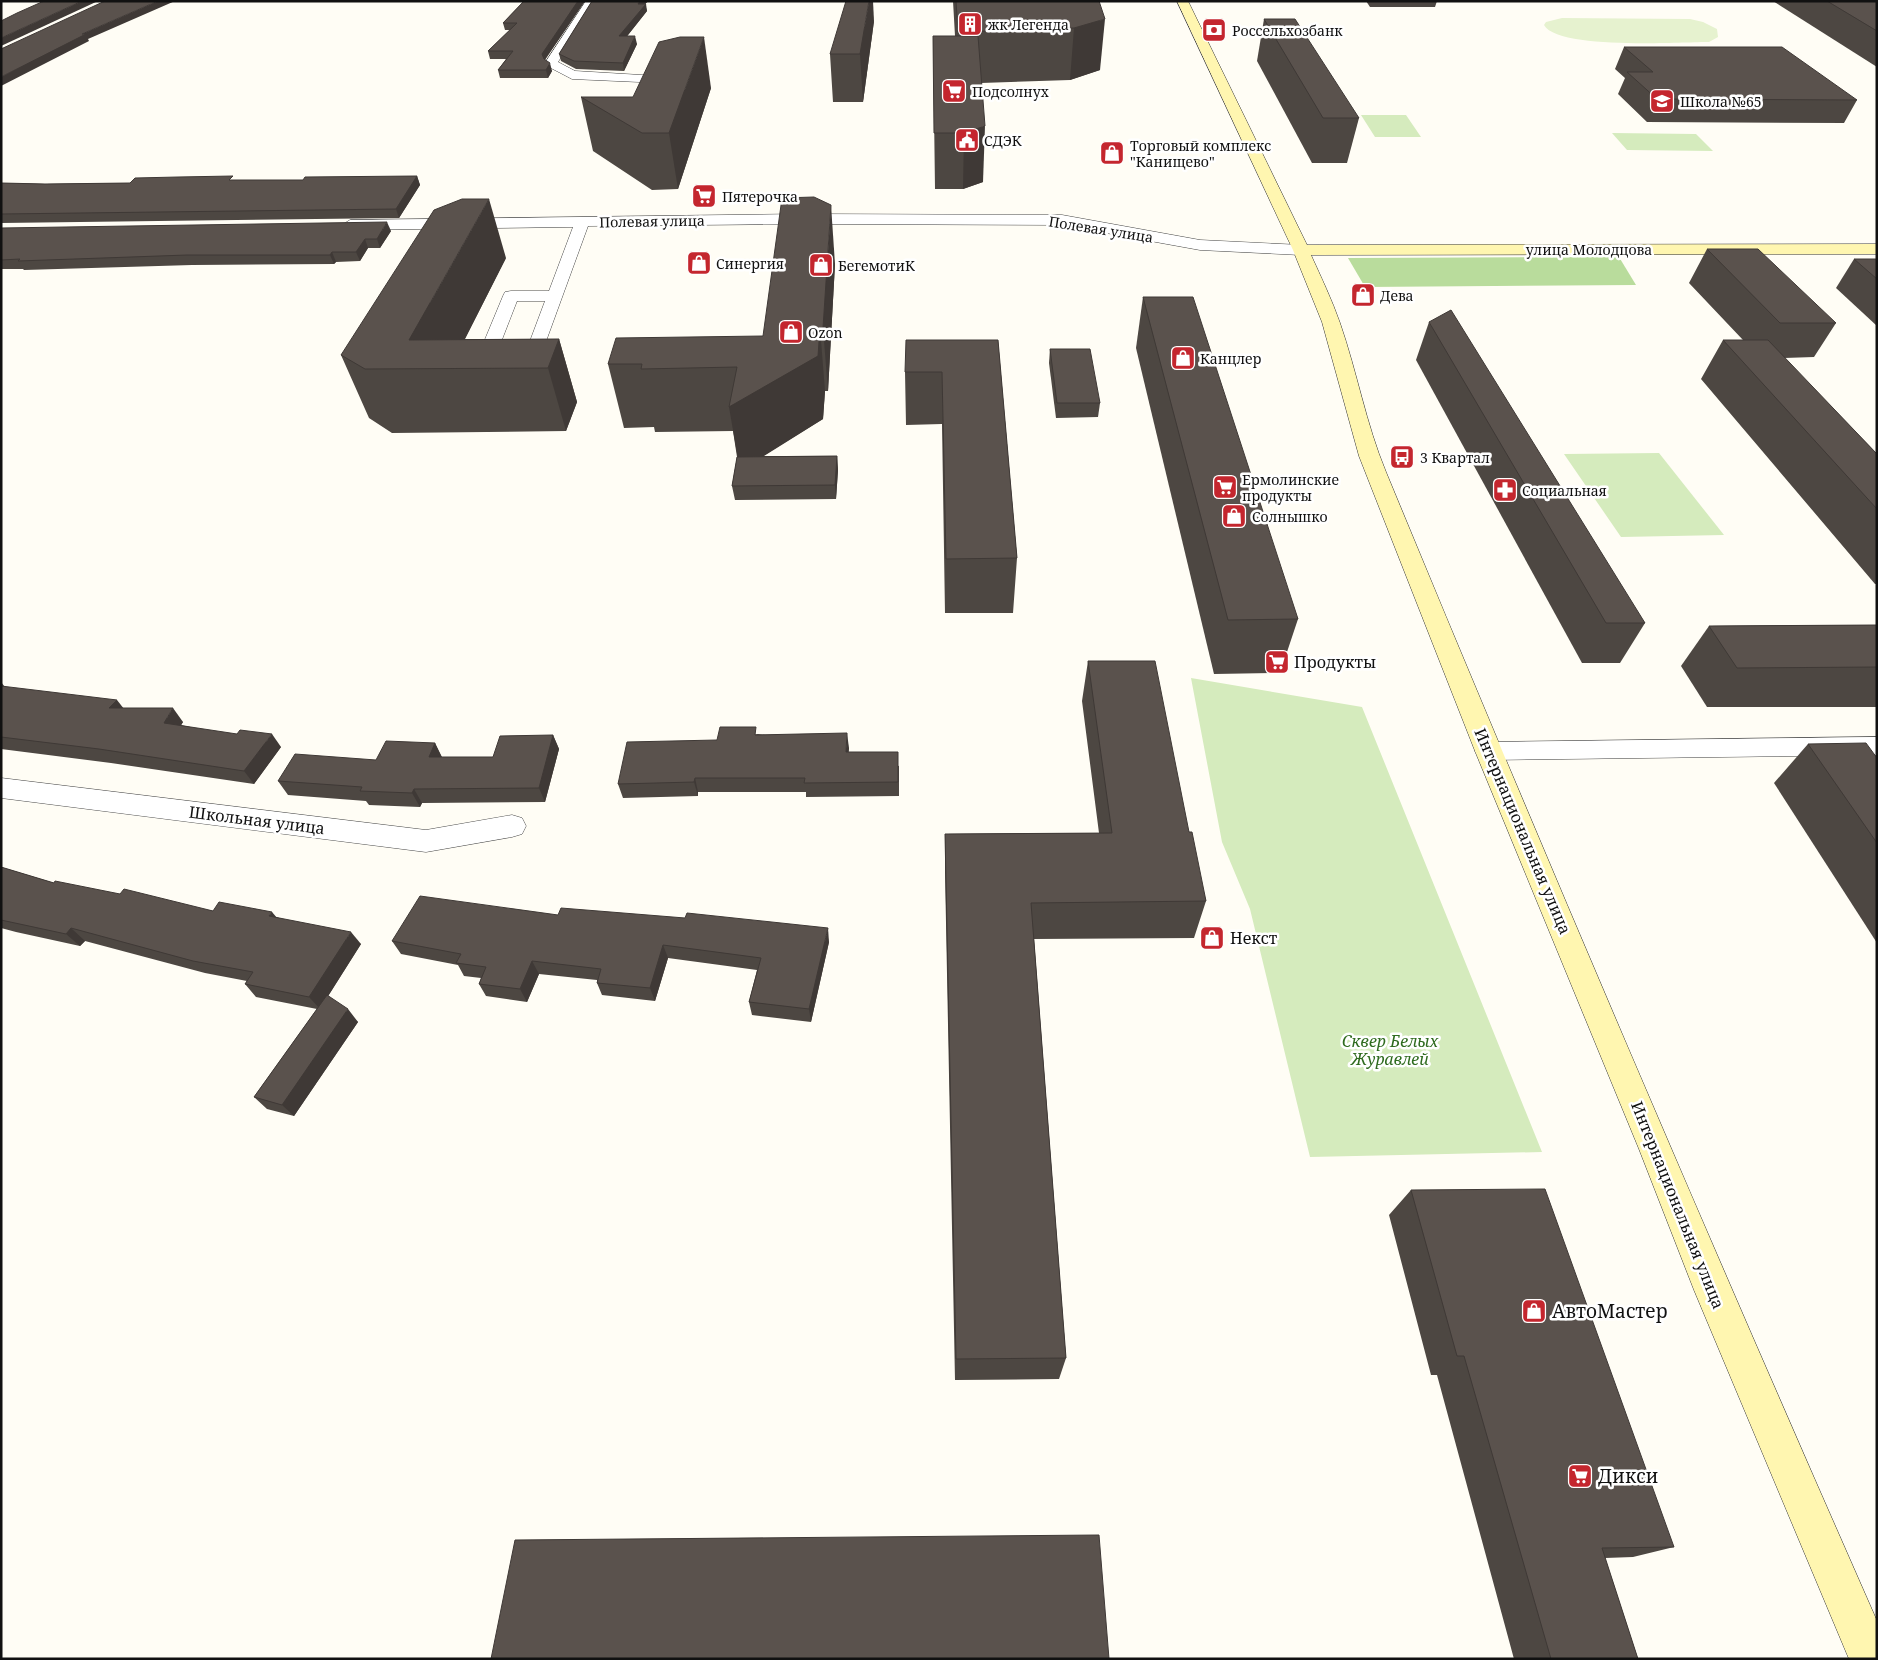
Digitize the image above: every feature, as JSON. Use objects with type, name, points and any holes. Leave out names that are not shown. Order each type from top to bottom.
[{"type":"main road","name":"Интернациональная улица","points":[[1182,1],[1301,250],[1330,322],[1369,456],[1488,751],[1656,1149],[1716,1299],[1871,1659]]},
{"type":"main road","name":"улица Молодцова","points":[[1301,250],[1877,249]]},
{"type":"street","points":[[592,1],[551,63],[572,75],[658,80]]},
{"type":"street","name":"Полевая улица","points":[[336,226],[804,219],[1062,220],[1200,245],[1301,250]]},
{"type":"street","points":[[520,391],[582,222]]},
{"type":"street","points":[[473,391],[511,296],[555,296]]},
{"type":"street","points":[[1488,751],[1877,746]]},
{"type":"street","name":"Школьная улица","points":[[1,788],[426,841],[512,826]]},
{"type":"green space","points":[[1562,18],[1690,19],[1703,22],[1717,29],[1718,37],[1709,42],[1620,43],[1571,38],[1554,33],[1544,25],[1546,22]]},
{"type":"green space","points":[[1361,115],[1406,115],[1421,137],[1375,137]]},
{"type":"green space","points":[[1612,133],[1696,134],[1713,151],[1627,150]]},
{"type":"green space","points":[[1619,257],[1636,285],[1365,287],[1348,258]]},
{"type":"green space","points":[[1659,453],[1724,535],[1621,537],[1564,454]]},
{"type":"green space","name":"Сквер Белых Журавлей","points":[[1191,678],[1362,707],[1542,1152],[1310,1157],[1250,909],[1222,842]]},
{"type":"building","points":[[44,1],[82,1],[1,38],[1,21]]},
{"type":"building","points":[[105,1],[158,1],[82,34],[86,34],[1,77],[1,49]]},
{"type":"building","points":[[524,1],[578,1],[542,54],[544,59],[550,63],[546,70],[498,70],[513,51],[488,51],[517,23],[503,23]]},
{"type":"building","points":[[592,1],[640,1],[638,4],[646,4],[619,36],[635,36],[623,63],[574,61],[559,54]]},
{"type":"building","points":[[846,1],[869,1],[860,54],[830,54]]},
{"type":"building","points":[[956,1],[1099,1],[1105,19],[1074,28],[958,32]]},
{"type":"building","points":[[1827,1],[1877,1],[1877,31]]},
{"type":"building","points":[[1264,19],[1295,19],[1359,118],[1323,118]]},
{"type":"building","points":[[933,36],[978,36],[985,126],[964,133],[934,133]]},
{"type":"building","points":[[680,37],[704,37],[669,133],[642,133],[581,97],[633,97],[659,42]]},
{"type":"building","points":[[1624,47],[1782,47],[1857,100],[1657,99],[1627,72],[1653,72]]},
{"type":"building","points":[[233,176],[229,180],[303,180],[305,177],[417,176],[396,209],[1,214],[1,183],[130,183],[135,178]]},
{"type":"building","points":[[814,197],[831,205],[823,328],[820,328],[818,356],[729,407],[737,367],[641,369],[642,364],[608,364],[616,338],[763,336],[782,198]]},
{"type":"building","points":[[462,199],[489,199],[409,340],[559,339],[548,368],[365,369],[341,355],[434,210]]},
{"type":"building","points":[[387,222],[377,239],[365,239],[356,252],[332,252],[330,255],[187,255],[1,260],[1,228]]},
{"type":"building","points":[[1707,249],[1758,249],[1836,323],[1780,323]]},
{"type":"building","points":[[1854,259],[1877,259],[1877,279]]},
{"type":"building","points":[[1143,297],[1193,297],[1298,619],[1228,620]]},
{"type":"building","points":[[1451,310],[1645,623],[1606,623],[1429,322]]},
{"type":"building","points":[[906,340],[998,340],[1017,558],[946,559],[942,372],[905,372]]},
{"type":"building","points":[[1723,340],[1768,340],[1877,454],[1877,509]]},
{"type":"building","points":[[1050,349],[1090,349],[1100,403],[1057,403]]},
{"type":"building","points":[[837,456],[835,485],[732,486],[737,457]]},
{"type":"building","points":[[1877,625],[1877,667],[1737,668],[1709,626]]},
{"type":"building","points":[[1088,661],[1155,661],[1189,832],[1192,832],[1206,901],[1031,903],[1066,1358],[956,1359],[945,834],[1112,833]]},
{"type":"building","points":[[1,686],[117,700],[109,708],[173,708],[164,723],[237,734],[240,730],[272,734],[244,771],[99,749],[1,737]]},
{"type":"building","points":[[720,727],[756,727],[755,735],[847,733],[846,752],[898,752],[898,782],[804,783],[805,778],[695,778],[694,782],[618,784],[627,742],[717,740]]},
{"type":"building","points":[[553,735],[539,788],[414,789],[412,793],[360,791],[362,787],[278,781],[295,754],[376,760],[386,741],[435,743],[429,757],[493,757],[500,736]]},
{"type":"building","points":[[1866,743],[1877,758],[1877,843],[1808,744]]},
{"type":"building","points":[[1,867],[54,883],[55,881],[120,894],[124,889],[213,911],[219,902],[272,912],[269,916],[351,932],[309,997],[245,984],[253,972],[193,961],[71,928],[66,934],[1,920]]},
{"type":"building","points":[[420,896],[558,915],[561,908],[685,918],[687,913],[828,928],[809,1009],[749,1002],[761,958],[663,945],[650,988],[597,983],[601,969],[532,961],[520,989],[479,984],[486,967],[456,963],[461,954],[392,941]]},
{"type":"building","points":[[327,995],[348,1009],[282,1105],[254,1097]]},
{"type":"building","points":[[1545,1189],[1674,1547],[1602,1548],[1638,1659],[1551,1659],[1464,1356],[1457,1356],[1411,1190]]},
{"type":"building","points":[[1099,1535],[1109,1659],[491,1659],[515,1540]]},
{"type":"place","name":"жк Легенда","points":[[970,24]]},
{"type":"place","name":"Россельхозбанк","points":[[1214,30]]},
{"type":"place","name":"Подсолнух","points":[[954,91]]},
{"type":"place","name":"Школа №65","points":[[1662,101]]},
{"type":"place","name":"СДЭК","points":[[967,140]]},
{"type":"place","name":"Торговый комплекс \"Канищево\"","points":[[1112,153]]},
{"type":"place","name":"Пятерочка","points":[[704,196]]},
{"type":"place","name":"Синергия","points":[[699,263]]},
{"type":"place","name":"БегемотиК","points":[[821,265]]},
{"type":"place","name":"Дева","points":[[1363,295]]},
{"type":"place","name":"Ozon","points":[[791,332]]},
{"type":"place","name":"Канцлер","points":[[1183,358]]},
{"type":"place","name":"3 Квартал","points":[[1402,457]]},
{"type":"place","name":"Ермолинские продукты","points":[[1225,487]]},
{"type":"place","name":"Социальная","points":[[1505,490]]},
{"type":"place","name":"Солнышко","points":[[1234,516]]},
{"type":"place","name":"Продукты","points":[[1277,662]]},
{"type":"place","name":"Некст","points":[[1212,938]]},
{"type":"place","name":"АвтоМастер","points":[[1534,1311]]},
{"type":"place","name":"Дикси","points":[[1580,1476]]}]
